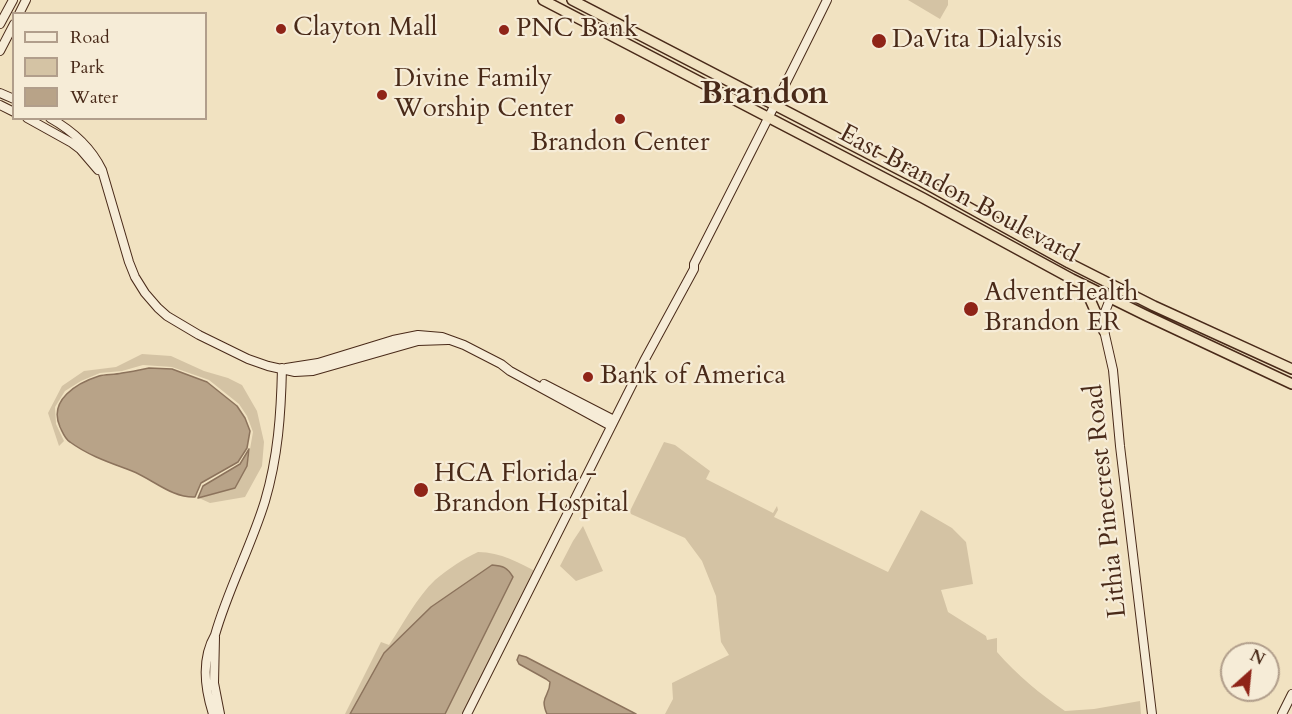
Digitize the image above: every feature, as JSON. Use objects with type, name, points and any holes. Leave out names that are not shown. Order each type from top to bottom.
[{"type":"highway","points":[[543,0],[555,6],[564,3],[589,15],[594,16],[597,13]]},
{"type":"highway","points":[[572,0],[597,13]]},
{"type":"highway","name":"East Brandon Boulevard","points":[[555,6],[908,190],[1083,285],[1292,384]]},
{"type":"highway","name":"East Brandon Boulevard","points":[[597,13],[921,181],[1052,254],[1292,369]]},
{"type":"highway","points":[[1083,285],[1090,296],[1104,332]]},
{"type":"street","points":[[0,24],[13,0]]},
{"type":"street","points":[[467,714],[613,423],[682,293],[694,269],[694,264],[828,0]]},
{"type":"street","points":[[0,51],[12,28]]},
{"type":"street","points":[[31,120],[72,142],[105,179]]},
{"type":"street","points":[[53,120],[85,144],[99,163],[135,277],[145,293],[167,316],[199,334],[248,359],[295,372],[313,371],[357,355],[418,341],[448,340],[512,367],[613,423]]},
{"type":"street","name":"Lithia Pinecrest Road","points":[[1115,286],[1104,316],[1104,332],[1114,379],[1152,714]]},
{"type":"street","points":[[213,714],[208,695],[206,665],[209,645],[215,635],[268,489],[280,423],[282,368]]},
{"type":"street","points":[[215,635],[214,683],[220,714]]},
{"type":"street","points":[[1282,714],[1292,694]]},
{"type":"green space","points":[[908,0],[948,0],[948,5],[940,19]]},
{"type":"green space","points":[[142,354],[171,356],[242,385],[257,411],[264,442],[262,466],[245,497],[210,503],[199,498],[235,488],[247,466],[253,432],[247,416],[239,404],[209,380],[172,367],[143,365],[122,371],[100,373],[65,391],[55,407],[56,424],[64,441],[59,446],[48,413],[62,386],[84,371],[116,367]]},
{"type":"green space","points":[[664,442],[675,445],[710,471],[706,479],[773,513],[777,506],[778,510],[774,517],[888,572],[921,510],[952,528],[966,542],[973,584],[941,590],[948,612],[986,636],[987,640],[997,638],[997,652],[1029,684],[1065,711],[1094,709],[1140,701],[1141,714],[665,714],[673,699],[672,683],[729,655],[721,642],[716,596],[702,561],[685,538],[631,514],[630,511]]},
{"type":"green space","points":[[583,526],[603,571],[576,581],[560,566]]},
{"type":"green space","points":[[478,552],[502,556],[539,573],[467,714],[345,714],[381,642],[389,645],[416,602],[435,580],[456,564]]},
{"type":"water","points":[[149,368],[172,369],[207,382],[237,406],[250,431],[247,448],[238,462],[201,483],[195,497],[171,492],[132,471],[100,459],[68,441],[60,427],[57,417],[58,409],[61,401],[74,388],[99,376]]},
{"type":"water","points":[[249,449],[247,466],[235,488],[198,498],[203,486],[240,464]]},
{"type":"water","points":[[492,565],[504,568],[513,577],[445,714],[350,714],[384,653],[431,607]]},
{"type":"water","points":[[519,655],[636,714],[547,714],[544,700],[550,682],[519,664],[517,660]]},
{"type":"place","name":"Clayton Mall","points":[[281,29]]},
{"type":"place","name":"PNC Bank","points":[[504,30]]},
{"type":"place","name":"DaVita Dialysis","points":[[879,41]]},
{"type":"place","name":"Divine Family Worship Center","points":[[382,95]]},
{"type":"place","name":"Brandon Center","points":[[620,119]]},
{"type":"place","name":"AdventHealth Brandon ER","points":[[971,309]]},
{"type":"place","name":"Bank of America","points":[[588,377]]},
{"type":"place","name":"HCA Florida - Brandon Hospital","points":[[421,490]]},
{"type":"district","name":"Brandon","points":[[764,96]]}]
